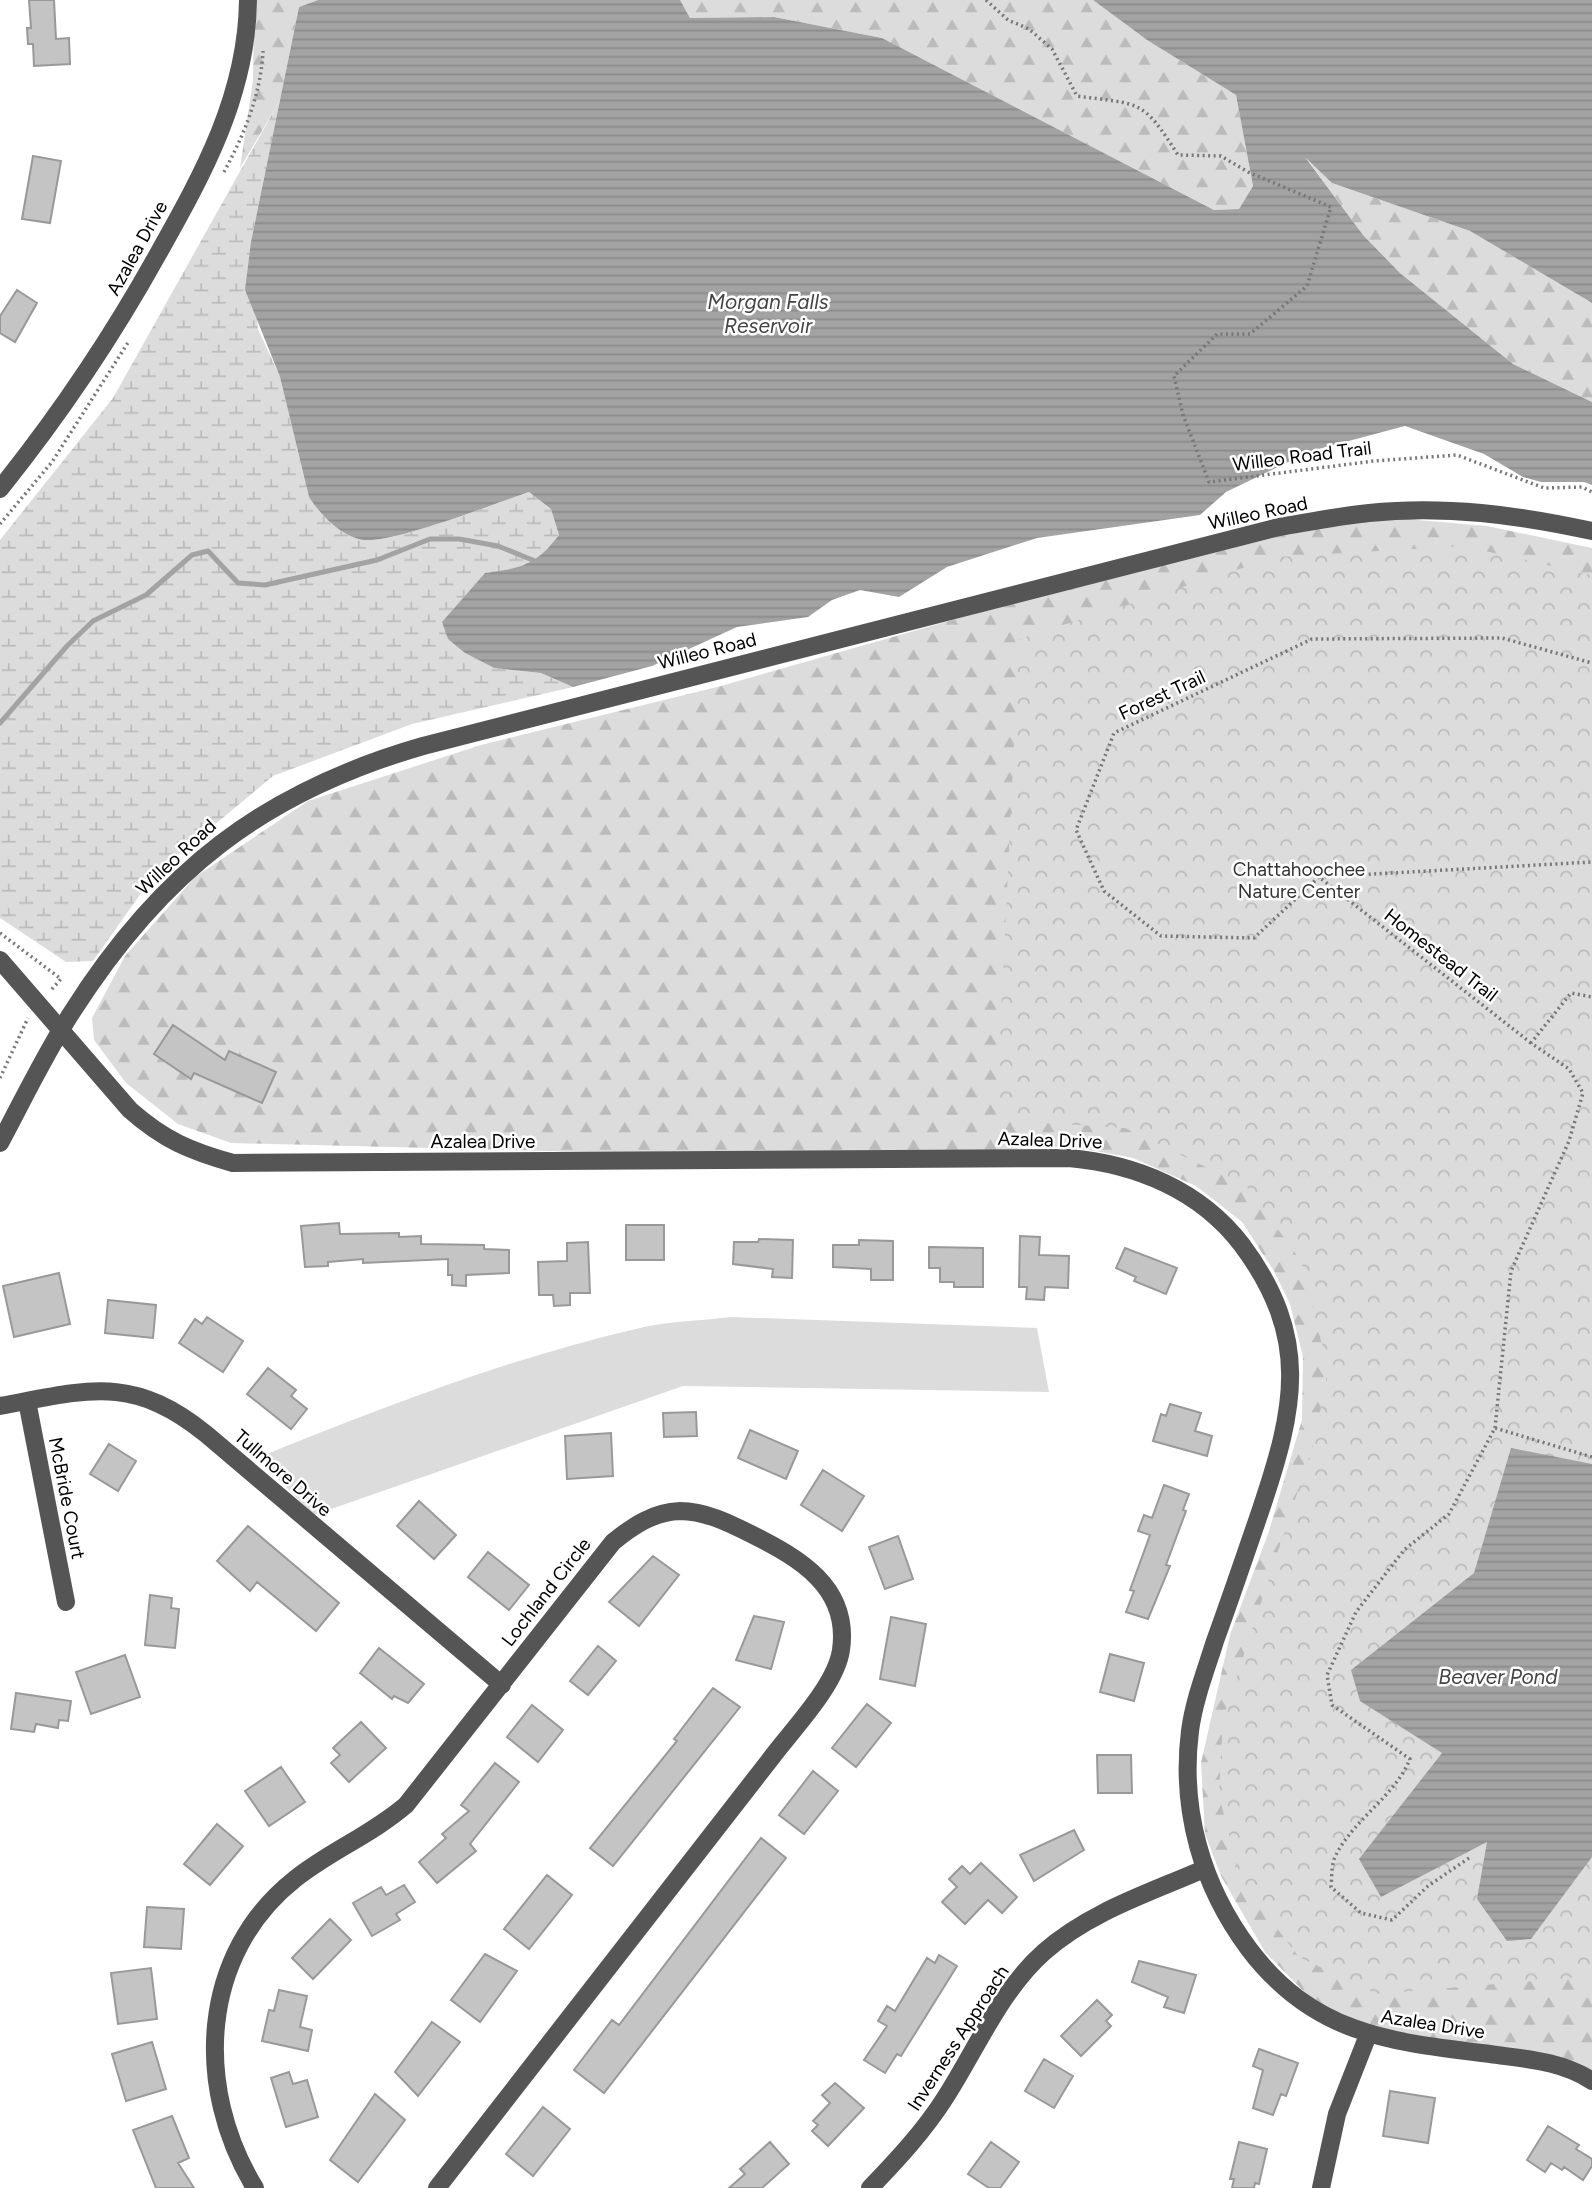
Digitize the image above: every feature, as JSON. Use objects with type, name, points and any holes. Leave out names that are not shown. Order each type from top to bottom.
[{"type":"street","name":"Azalea Drive","points":[[0,488],[96,360],[206,166],[226,121],[238,80],[248,0]]},
{"type":"street","name":"Willeo Road","points":[[0,1143],[61,1030],[84,994],[145,915],[211,849],[268,809],[343,772],[387,756],[1279,527],[1370,513],[1432,511],[1511,515],[1592,531]]},
{"type":"street","name":"Azalea Drive","points":[[0,960],[130,1110],[154,1132],[190,1152],[233,1163],[1069,1158],[1127,1167],[1181,1191],[1236,1238],[1263,1278],[1283,1328],[1290,1354],[1292,1380],[1283,1443],[1200,1686],[1190,1729],[1189,1798],[1193,1829],[1204,1869],[1228,1917],[1273,1977],[1318,2012],[1368,2035],[1404,2044],[1535,2060],[1561,2067],[1592,2081]]},
{"type":"street","name":"Tullmore Drive","points":[[0,1406],[106,1392],[144,1396],[165,1404],[206,1434],[502,1685]]},
{"type":"street","name":"McBride Court","points":[[27,1401],[66,1602]]},
{"type":"street","name":"Lochland Circle","points":[[255,2188],[230,2133],[214,2065],[215,2011],[229,1965],[240,1941],[270,1902],[296,1878],[379,1827],[406,1805],[601,1555],[627,1531],[658,1514],[700,1513],[730,1523],[787,1552],[819,1577],[839,1608],[841,1651],[837,1666],[819,1695],[438,2188]]},
{"type":"street","name":"Inverness Approach","points":[[870,2188],[909,2147],[944,2099],[1010,1991],[1041,1954],[1094,1917],[1204,1869]]},
{"type":"street","points":[[1321,2188],[1337,2114],[1368,2035]]},
{"type":"path","name":"Willeo Road Trail","points":[[986,0],[1008,20],[1029,29],[1052,49],[1077,96],[1137,104],[1155,118],[1178,155],[1221,156],[1248,172],[1331,207],[1307,286],[1250,334],[1217,334],[1174,376],[1183,415],[1209,482],[1374,461],[1457,455],[1544,488],[1582,487],[1592,492]]},
{"type":"path","name":"Forest Trail","points":[[1319,877],[1254,938],[1161,936],[1104,891],[1076,830],[1114,733],[1311,639],[1502,638],[1592,663]]},
{"type":"path","points":[[1319,877],[1592,862]]},
{"type":"path","name":"Homestead Trail","points":[[1319,877],[1531,1043],[1569,1069],[1583,1093],[1569,1141],[1511,1271],[1495,1428]]},
{"type":"path","points":[[0,933],[61,979],[22,1027],[0,1078]]},
{"type":"path","points":[[1531,1043],[1571,993],[1592,997]]},
{"type":"path","points":[[1469,1858],[1428,1886],[1392,1920],[1361,1913],[1331,1887],[1335,1856],[1366,1814],[1403,1775],[1410,1759],[1332,1705],[1327,1675],[1356,1612],[1404,1550],[1449,1514],[1495,1428],[1592,1457]]},
{"type":"green space","points":[[254,0],[318,0],[299,7],[280,100],[240,168],[253,80]]},
{"type":"green space","points":[[680,0],[1093,0],[1147,40],[1236,95],[1253,186],[1239,209],[1214,210],[882,38],[774,17],[690,18]]},
{"type":"green space","points":[[280,100],[251,242],[258,329],[280,377],[309,497],[325,517],[346,534],[363,540],[377,540],[420,529],[529,492],[551,509],[559,535],[535,559],[519,567],[485,573],[442,623],[465,653],[494,668],[541,673],[573,687],[412,724],[273,776],[154,875],[93,961],[66,962],[0,918],[0,540],[113,398]]},
{"type":"green space","points":[[1301,151],[1332,183],[1470,231],[1592,303],[1592,402],[1513,364],[1400,273],[1363,235]]},
{"type":"green space","points":[[1337,513],[1487,526],[1592,548],[1592,2082],[1555,2061],[1407,2041],[1321,2009],[1265,1952],[1221,1876],[1205,1834],[1201,1763],[1230,1635],[1268,1534],[1302,1420],[1303,1357],[1290,1304],[1274,1271],[1242,1222],[1196,1186],[1133,1158],[1046,1146],[897,1160],[231,1143],[178,1124],[126,1083],[94,1040],[92,1018],[125,956],[195,877],[308,801],[481,745],[721,686],[1279,527]]},
{"type":"green space","name":"Chattahoochee Nature Center","points":[[1463,546],[1592,575],[1592,1976],[1377,1994],[1299,1957],[1240,1880],[1219,1795],[1223,1718],[1315,1439],[1328,1369],[1301,1261],[1247,1187],[1125,1128],[996,1120],[1019,639],[1277,557]]},
{"type":"green space","points":[[731,1317],[1037,1328],[1049,1392],[683,1386],[314,1515],[257,1458],[397,1403],[539,1355],[647,1326]]},
{"type":"water","name":"Morgan Falls Reservoir","points":[[318,0],[680,0],[690,18],[774,17],[882,38],[1214,210],[1239,209],[1253,186],[1236,95],[1147,40],[1093,0],[1592,0],[1592,303],[1470,231],[1332,183],[1305,157],[1363,235],[1400,273],[1513,364],[1592,402],[1592,485],[1584,482],[1541,482],[1523,477],[1484,454],[1405,426],[1311,451],[1226,492],[1200,515],[1037,538],[947,567],[899,597],[860,590],[832,600],[808,617],[737,627],[652,666],[573,687],[541,673],[494,668],[465,653],[448,639],[442,622],[485,573],[519,567],[535,559],[551,545],[559,535],[551,509],[529,492],[420,529],[377,540],[355,538],[339,529],[309,497],[280,377],[245,290],[251,242],[299,7]]},
{"type":"water","name":"Beaver Pond","points":[[1511,1448],[1592,1464],[1592,1857],[1531,1939],[1507,1941],[1477,1899],[1487,1842],[1381,1897],[1359,1859],[1442,1753],[1360,1701],[1351,1670],[1474,1573]]},
{"type":"building","points":[[29,0],[54,0],[56,39],[69,38],[70,64],[34,66],[33,44],[28,44],[27,28],[31,28]]},
{"type":"building","points":[[33,156],[61,161],[50,223],[22,219]]},
{"type":"building","points":[[17,290],[37,303],[15,342],[0,333],[0,316]]},
{"type":"building","points":[[173,1025],[225,1060],[229,1051],[276,1072],[262,1103],[194,1073],[191,1079],[154,1054]]},
{"type":"building","points":[[339,1223],[340,1234],[399,1233],[399,1237],[421,1236],[421,1244],[484,1245],[484,1249],[509,1250],[509,1273],[466,1275],[466,1286],[452,1285],[452,1275],[448,1275],[448,1259],[363,1263],[363,1259],[328,1262],[328,1266],[305,1267],[301,1226]]},
{"type":"building","points":[[626,1225],[664,1225],[664,1260],[626,1260]]},
{"type":"building","points":[[1020,1236],[1040,1237],[1039,1255],[1069,1256],[1068,1288],[1045,1287],[1044,1300],[1026,1299],[1027,1287],[1019,1287]]},
{"type":"building","points":[[759,1239],[793,1240],[792,1278],[772,1277],[773,1269],[733,1264],[734,1242],[758,1242]]},
{"type":"building","points":[[859,1240],[893,1241],[893,1280],[871,1280],[871,1269],[833,1267],[833,1245],[859,1245]]},
{"type":"building","points":[[588,1242],[590,1293],[570,1293],[570,1305],[554,1306],[553,1295],[539,1295],[538,1262],[567,1261],[567,1243]]},
{"type":"building","points":[[929,1247],[983,1248],[983,1287],[954,1287],[954,1282],[940,1282],[940,1268],[929,1268]]},
{"type":"building","points":[[1125,1248],[1177,1268],[1166,1294],[1134,1281],[1136,1277],[1116,1268]]},
{"type":"building","points":[[59,1273],[70,1324],[14,1337],[3,1286]]},
{"type":"building","points":[[108,1300],[156,1305],[153,1338],[105,1333]]},
{"type":"building","points":[[207,1317],[243,1341],[223,1372],[179,1343],[195,1319],[202,1324]]},
{"type":"building","points":[[268,1368],[296,1390],[291,1396],[307,1409],[291,1429],[247,1394]]},
{"type":"building","points":[[1170,1404],[1201,1413],[1195,1431],[1212,1436],[1207,1456],[1153,1441],[1161,1414],[1166,1416]]},
{"type":"building","points":[[696,1412],[697,1436],[664,1437],[663,1413]]},
{"type":"building","points":[[750,1430],[798,1451],[786,1479],[738,1458]]},
{"type":"building","points":[[611,1433],[613,1476],[567,1479],[565,1436]]},
{"type":"building","points":[[109,1444],[136,1461],[118,1491],[90,1474]]},
{"type":"building","points":[[823,1470],[864,1496],[842,1531],[801,1505]]},
{"type":"building","points":[[1164,1485],[1189,1494],[1183,1510],[1186,1511],[1166,1565],[1170,1566],[1148,1619],[1126,1612],[1134,1591],[1130,1590],[1150,1535],[1138,1531],[1144,1515],[1152,1518]]},
{"type":"building","points":[[419,1501],[456,1535],[434,1559],[397,1526]]},
{"type":"building","points":[[248,1526],[339,1603],[316,1631],[257,1582],[250,1591],[217,1561]]},
{"type":"building","points":[[898,1536],[913,1579],[885,1589],[869,1547]]},
{"type":"building","points":[[488,1552],[529,1585],[509,1610],[468,1577]]},
{"type":"building","points":[[653,1556],[679,1575],[639,1626],[609,1602]]},
{"type":"building","points":[[150,1595],[172,1598],[171,1608],[179,1609],[175,1648],[145,1645]]},
{"type":"building","points":[[754,1616],[784,1622],[771,1669],[736,1660]]},
{"type":"building","points":[[891,1617],[926,1624],[915,1686],[880,1679]]},
{"type":"building","points":[[598,1646],[616,1661],[588,1695],[570,1681]]},
{"type":"building","points":[[379,1648],[424,1684],[408,1703],[394,1696],[392,1699],[360,1673]]},
{"type":"building","points":[[1110,1654],[1144,1663],[1134,1701],[1100,1692]]},
{"type":"building","points":[[125,1655],[140,1697],[91,1714],[76,1672]]},
{"type":"building","points":[[713,1688],[740,1707],[613,1866],[590,1848],[677,1741],[674,1739]]},
{"type":"building","points":[[16,1693],[71,1701],[68,1721],[59,1720],[58,1728],[36,1724],[34,1732],[11,1729]]},
{"type":"building","points":[[867,1704],[891,1723],[856,1767],[832,1748]]},
{"type":"building","points":[[532,1705],[563,1730],[538,1762],[507,1737]]},
{"type":"building","points":[[361,1722],[386,1748],[349,1782],[331,1763],[340,1755],[333,1748]]},
{"type":"building","points":[[1097,1755],[1131,1755],[1132,1793],[1098,1793]]},
{"type":"building","points":[[495,1763],[519,1782],[470,1844],[476,1851],[437,1883],[419,1862],[446,1838],[442,1834],[469,1811],[461,1805]]},
{"type":"building","points":[[281,1767],[305,1802],[269,1826],[245,1791]]},
{"type":"building","points":[[813,1771],[838,1791],[804,1834],[779,1815]]},
{"type":"building","points":[[217,1824],[243,1846],[210,1885],[184,1864]]},
{"type":"building","points":[[1074,1830],[1084,1850],[1034,1881],[1020,1855]]},
{"type":"building","points":[[761,1838],[786,1858],[604,2093],[574,2070],[612,2020],[619,2025]]},
{"type":"building","points":[[981,1863],[1017,1897],[1002,1913],[988,1900],[965,1924],[942,1902],[957,1887],[949,1879],[962,1866],[970,1874]]},
{"type":"building","points":[[547,1875],[572,1895],[529,1949],[504,1929]]},
{"type":"building","points":[[404,1885],[415,1902],[396,1914],[400,1920],[372,1936],[353,1903],[381,1887],[386,1895]]},
{"type":"building","points":[[147,1907],[184,1909],[181,1949],[144,1947]]},
{"type":"building","points":[[330,1919],[351,1940],[313,1979],[292,1958]]},
{"type":"building","points":[[485,1954],[517,1971],[480,2022],[451,2000]]},
{"type":"building","points":[[939,1955],[957,1966],[901,2056],[897,2054],[885,2073],[864,2060],[887,2026],[878,2021],[887,2006],[895,2011],[927,1958],[935,1963]]},
{"type":"building","points":[[1139,1961],[1196,1975],[1184,2013],[1164,2007],[1168,1997],[1132,1982]]},
{"type":"building","points":[[151,1968],[157,2019],[118,2024],[111,1973]]},
{"type":"building","points":[[279,1990],[307,1996],[300,2027],[312,2030],[308,2051],[262,2041],[269,2010],[274,2011]]},
{"type":"building","points":[[1097,2000],[1112,2015],[1106,2021],[1111,2026],[1081,2056],[1061,2036]]},
{"type":"building","points":[[432,2022],[460,2042],[418,2096],[395,2072]]},
{"type":"building","points":[[152,2042],[166,2089],[126,2101],[112,2054]]},
{"type":"building","points":[[1259,2049],[1298,2063],[1286,2096],[1281,2094],[1273,2115],[1253,2108],[1263,2070],[1253,2066]]},
{"type":"building","points":[[1044,2059],[1073,2076],[1054,2108],[1025,2091]]},
{"type":"building","points":[[289,2072],[293,2084],[307,2080],[318,2117],[286,2127],[271,2078]]},
{"type":"building","points":[[835,2083],[864,2108],[828,2146],[812,2131],[818,2125],[813,2121],[830,2103],[822,2095]]},
{"type":"building","points":[[1390,2091],[1435,2098],[1428,2143],[1383,2136]]},
{"type":"building","points":[[375,2094],[405,2120],[358,2182],[330,2160]]},
{"type":"building","points":[[543,2107],[570,2129],[533,2176],[506,2154]]},
{"type":"building","points":[[172,2116],[189,2158],[178,2163],[194,2188],[156,2188],[133,2130]]},
{"type":"building","points":[[1548,2126],[1579,2145],[1576,2149],[1592,2159],[1592,2166],[1583,2180],[1564,2167],[1562,2170],[1551,2163],[1545,2172],[1527,2160]]},
{"type":"building","points":[[770,2142],[789,2164],[762,2188],[729,2188],[745,2174],[740,2169]]},
{"type":"building","points":[[991,2142],[1019,2162],[1000,2188],[989,2188],[968,2174]]},
{"type":"building","points":[[1239,2142],[1267,2149],[1259,2184],[1255,2183],[1254,2188],[1232,2188],[1234,2179],[1230,2179]]},
{"type":"waterway","points":[[0,723],[67,646],[93,621],[146,595],[192,555],[208,551],[238,583],[265,585],[377,560],[430,539],[459,539],[498,546],[535,561]]}]
